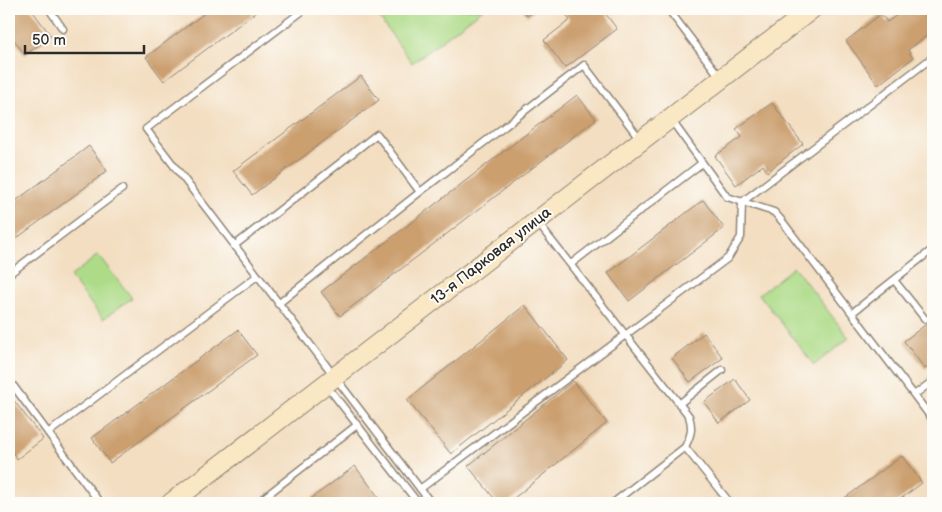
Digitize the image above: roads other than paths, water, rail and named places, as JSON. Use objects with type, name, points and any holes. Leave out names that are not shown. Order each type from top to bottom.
[{"type":"street","name":"13-я Парковая улица","points":[[171,503],[537,222],[720,78],[812,9]]},
{"type":"lane","points":[[48,9],[63,29]]},
{"type":"lane","points":[[305,9],[146,129],[278,304],[357,425],[418,503]]},
{"type":"lane","points":[[668,9],[720,78]]},
{"type":"lane","points":[[742,202],[933,57]]},
{"type":"lane","points":[[278,304],[584,64],[641,140]]},
{"type":"lane","points":[[669,118],[727,197],[774,212],[933,420]]},
{"type":"lane","points":[[234,246],[377,134],[420,192]]},
{"type":"lane","points":[[572,264],[702,162]]},
{"type":"lane","points":[[9,274],[122,189]]},
{"type":"lane","points":[[420,490],[728,258],[741,237],[742,202]]},
{"type":"lane","points":[[537,222],[572,264],[689,416],[692,426],[692,435],[686,447],[613,503]]},
{"type":"lane","points":[[852,313],[933,249]]},
{"type":"lane","points":[[48,433],[257,276]]},
{"type":"lane","points":[[894,280],[925,319]]},
{"type":"lane","points":[[679,404],[722,370]]},
{"type":"lane","points":[[9,380],[100,503]]},
{"type":"lane","points":[[330,381],[431,503]]},
{"type":"lane","points":[[914,395],[933,381]]},
{"type":"lane","points":[[257,503],[357,425]]},
{"type":"lane","points":[[686,447],[730,503]]}]
